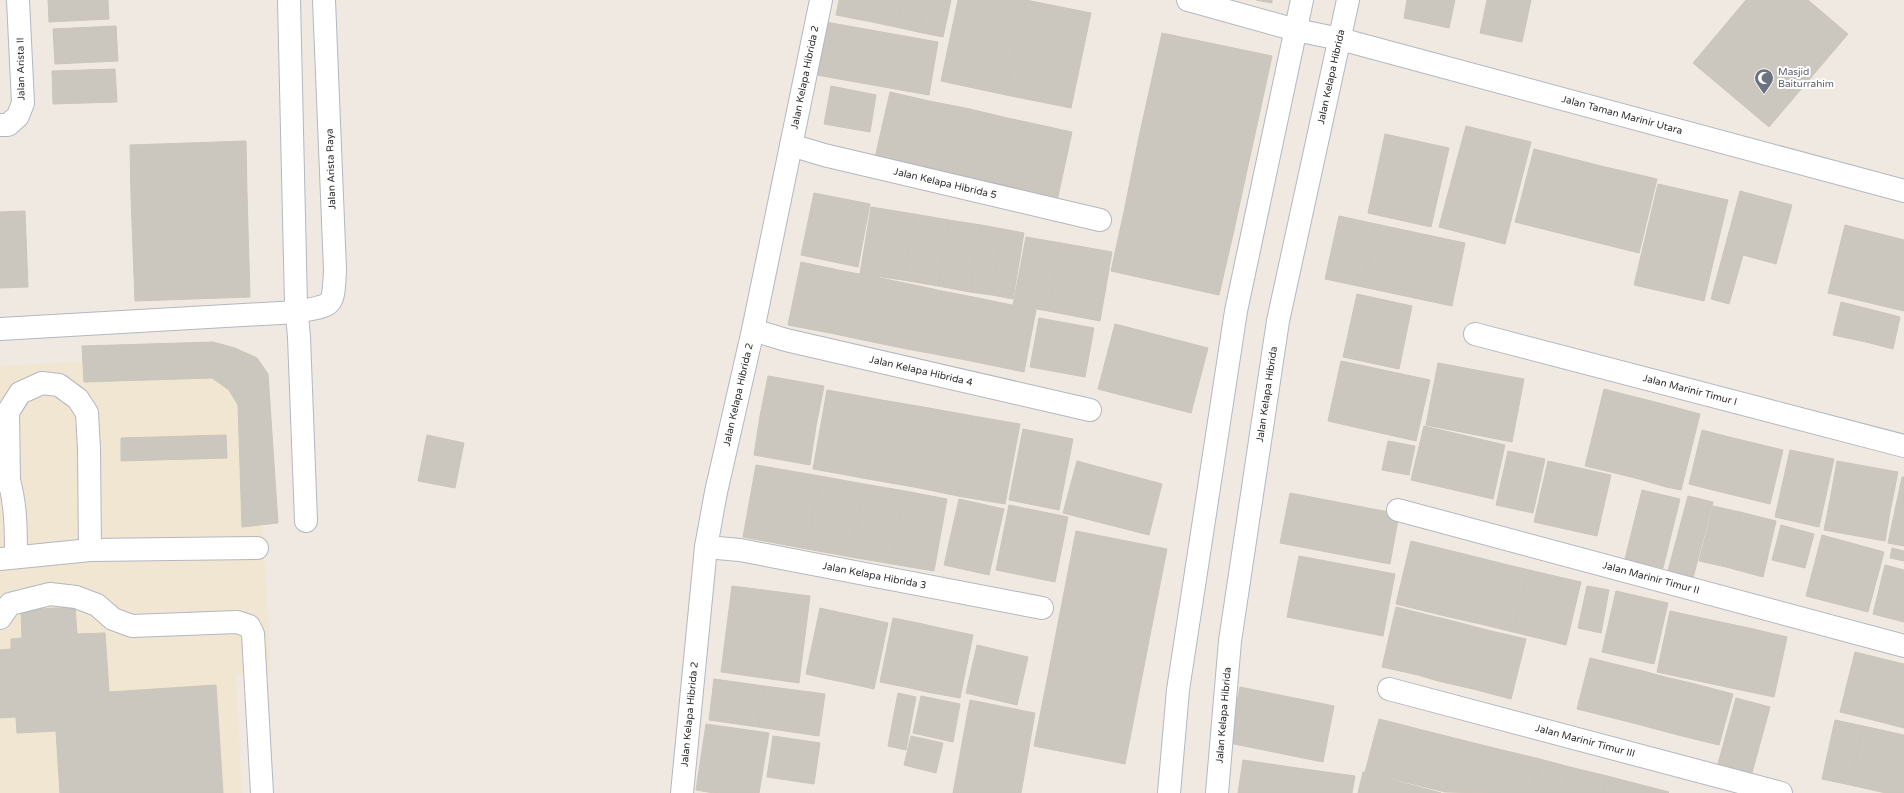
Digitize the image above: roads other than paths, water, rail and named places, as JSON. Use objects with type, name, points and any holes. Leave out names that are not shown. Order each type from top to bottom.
[{"type":"street","name":"Jalan Arista II","points":[[0,126],[8,125],[18,116],[22,103],[18,0]]},
{"type":"street","points":[[288,0],[297,312],[306,521]]},
{"type":"street","name":"Jalan Arista Raya","points":[[0,329],[297,312],[325,306],[331,301],[334,296],[335,270],[324,0]]},
{"type":"street","name":"Jalan Kelapa Hibrida 2","points":[[682,793],[706,547],[716,492],[753,330],[821,0]]},
{"type":"street","name":"Jalan Taman Marinir Utara","points":[[1188,0],[1296,30],[1340,39],[1904,191]]},
{"type":"street","points":[[1169,793],[1178,690],[1236,311],[1302,0]]},
{"type":"street","name":"Jalan Kelapa Hibrida","points":[[1217,793],[1230,641],[1278,321],[1348,0]]},
{"type":"street","name":"Jalan Kelapa Hibrida 5","points":[[792,145],[824,155],[1100,220]]},
{"type":"street","name":"Jalan Kelapa Hibrida 4","points":[[753,330],[786,340],[1090,410]]},
{"type":"street","name":"Jalan Marinir Timur I","points":[[1475,334],[1904,446]]},
{"type":"street","points":[[90,550],[90,449],[87,413],[78,399],[59,385],[42,383],[20,393],[8,412],[5,481],[16,515],[8,558],[90,550],[257,548]]},
{"type":"street","name":"Jalan Marinir Timur II","points":[[1398,510],[1904,646]]},
{"type":"street","name":"Jalan Kelapa Hibrida 3","points":[[706,547],[740,550],[1042,608]]},
{"type":"street","points":[[0,618],[10,604],[50,594],[76,597],[90,602],[97,605],[113,619],[132,626],[237,622],[244,623],[249,626],[253,634],[262,793]]},
{"type":"street","name":"Jalan Marinir Timur III","points":[[1389,689],[1781,793]]},
{"type":"place","name":"Masjid Baiturrahim","points":[[1764,95]]}]
